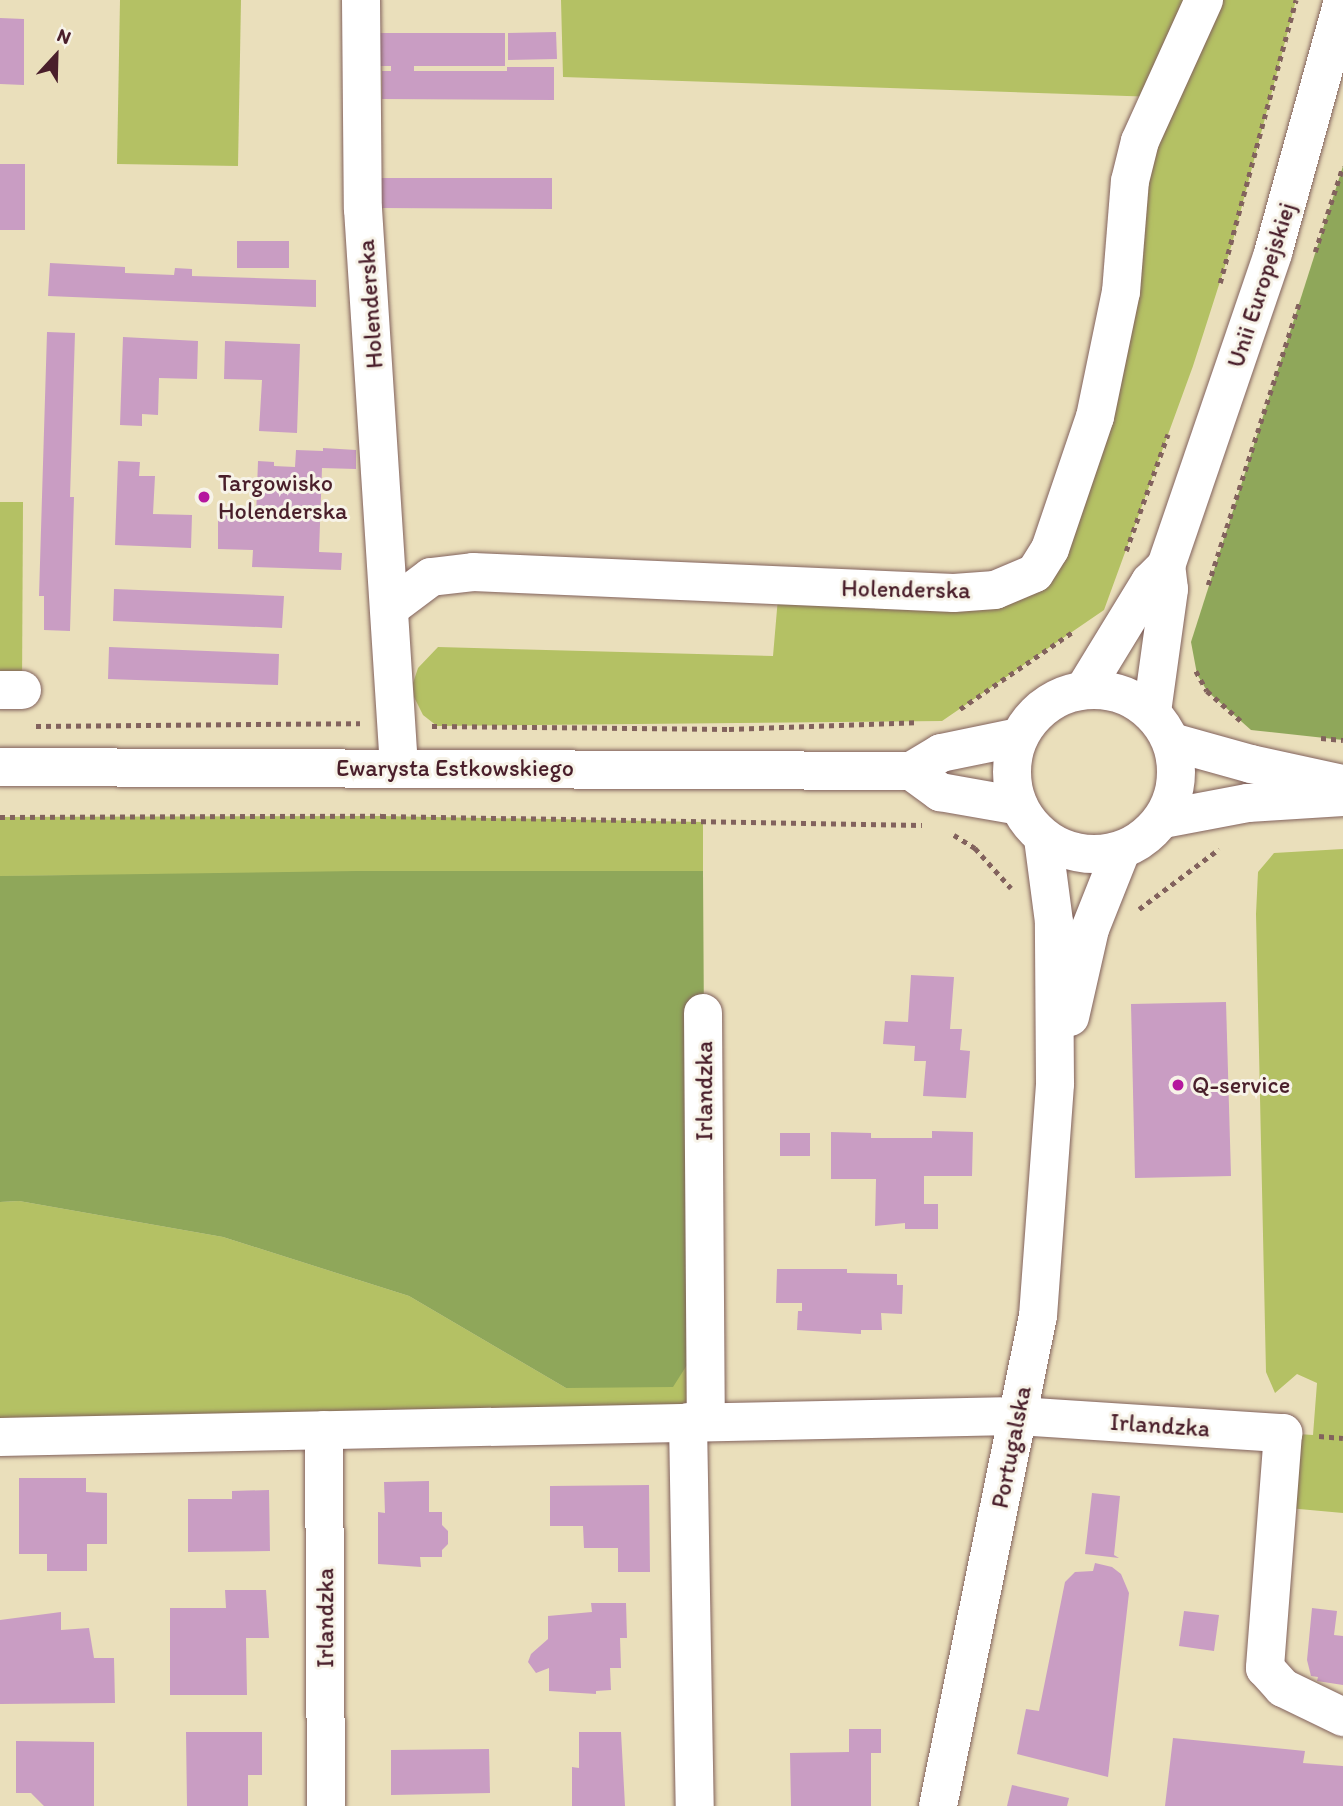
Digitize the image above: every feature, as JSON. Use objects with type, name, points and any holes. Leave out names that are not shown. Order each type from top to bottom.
[{"type":"street","name":"Holenderska","points":[[361,0],[363,209],[391,607],[399,767]]},
{"type":"street","name":"Holenderska","points":[[391,607],[431,578],[474,572],[954,593],[995,590],[1035,573],[1050,549],[1096,417],[1121,292],[1130,181],[1140,141],[1204,0]]},
{"type":"street","name":"Unii Europejskiej","points":[[1084,690],[1150,582],[1166,566],[1273,253],[1343,0]]},
{"type":"street","name":"Unii Europejskiej","points":[[1162,727],[1169,589],[1166,566]]},
{"type":"street","points":[[1162,727],[1178,768],[1175,795],[1163,819],[1144,839],[1121,851],[1094,856],[1067,851],[1043,838],[1029,824],[1019,806],[1012,783],[1012,760],[1019,737],[1035,715],[1057,698],[1084,690],[1109,690],[1132,698],[1162,727],[1251,764],[1343,784]]},
{"type":"street","points":[[1019,737],[941,753],[911,771],[940,792],[1019,806]]},
{"type":"street","name":"Ewarysta Estkowskiego","points":[[0,767],[911,771]]},
{"type":"street","points":[[1163,819],[1248,803],[1343,797]]},
{"type":"street","name":"Portugalska","points":[[938,1806],[1038,1316],[1055,1084],[1054,922],[1043,838]]},
{"type":"street","name":"Portugalska","points":[[1055,1084],[1090,929],[1121,851]]},
{"type":"street","name":"Irlandzka","points":[[695,1806],[703,1013]]},
{"type":"street","name":"Irlandzka","points":[[0,1437],[1018,1416],[1283,1433],[1265,1668],[1283,1688],[1343,1717]]},
{"type":"street","name":"Irlandzka","points":[[324,1430],[326,1806]]},
{"type":"path","points":[[1216,293],[1254,165],[1296,0]]},
{"type":"path","points":[[1313,258],[1343,166]]},
{"type":"path","points":[[1206,591],[1301,298]]},
{"type":"path","points":[[1123,559],[1169,431]]},
{"type":"path","points":[[952,715],[1082,626]]},
{"type":"path","points":[[16,702],[396,723],[729,729],[929,722]]},
{"type":"path","points":[[0,817],[381,816],[932,825]]},
{"type":"green space","points":[[120,0],[241,0],[238,166],[117,164]]},
{"type":"green space","points":[[561,0],[1296,0],[1232,244],[1193,366],[1104,610],[942,721],[437,726],[423,715],[414,697],[413,683],[418,668],[438,647],[773,656],[779,586],[954,593],[1050,549],[1157,97],[563,77]]},
{"type":"green space","points":[[1343,166],[1343,740],[1251,730],[1207,691],[1197,674],[1191,642]]},
{"type":"green space","points":[[0,502],[23,502],[22,690],[0,690]]},
{"type":"green space","points":[[381,816],[703,822],[703,871],[0,876],[0,817]]},
{"type":"green space","points":[[1343,849],[1343,1513],[1277,1507],[1283,1433],[1313,1435],[1317,1383],[1297,1374],[1275,1393],[1266,1372],[1256,914],[1258,872],[1274,853]]},
{"type":"green space","points":[[357,871],[703,871],[706,1335],[673,1387],[566,1388],[409,1296],[223,1237],[19,1201],[0,1202],[0,876]]},
{"type":"green space","points":[[19,1201],[223,1237],[409,1296],[566,1388],[706,1335],[706,1422],[0,1437],[0,1202]]},
{"type":"building","points":[[0,18],[24,19],[24,85],[0,84]]},
{"type":"building","points":[[556,32],[557,59],[508,60],[508,33]]},
{"type":"building","points":[[377,33],[505,33],[505,66],[414,66],[414,71],[507,71],[507,67],[554,67],[554,100],[382,99],[382,71],[391,71],[391,66],[377,66]]},
{"type":"building","points":[[0,164],[25,164],[25,230],[0,230]]},
{"type":"building","points":[[381,178],[552,178],[552,209],[380,208]]},
{"type":"building","points":[[237,241],[289,241],[289,268],[237,268]]},
{"type":"building","points":[[50,263],[125,267],[125,273],[174,275],[175,268],[192,269],[192,276],[316,280],[316,307],[48,296]]},
{"type":"building","points":[[47,332],[75,333],[70,497],[74,497],[70,631],[44,630],[44,596],[39,596]]},
{"type":"building","points":[[123,337],[198,341],[197,379],[159,378],[158,415],[142,414],[142,426],[120,425]]},
{"type":"building","points":[[225,341],[300,344],[297,433],[259,431],[262,380],[224,379]]},
{"type":"building","points":[[323,448],[356,450],[356,469],[322,468],[319,552],[342,553],[341,570],[252,567],[253,550],[218,549],[218,515],[256,517],[258,461],[274,462],[274,466],[295,467],[296,450],[323,451]]},
{"type":"building","points":[[118,461],[140,462],[139,476],[155,476],[153,514],[192,515],[191,548],[115,545]]},
{"type":"building","points":[[114,589],[284,596],[282,628],[113,621]]},
{"type":"building","points":[[109,647],[279,654],[278,685],[108,679]]},
{"type":"building","points":[[911,975],[954,977],[950,1029],[962,1029],[960,1050],[970,1051],[966,1098],[923,1096],[926,1061],[914,1061],[915,1046],[883,1044],[885,1021],[908,1022]]},
{"type":"building","points":[[1226,1002],[1231,1176],[1135,1178],[1131,1004]]},
{"type":"building","points":[[932,1131],[973,1132],[972,1176],[924,1176],[924,1204],[938,1204],[938,1229],[905,1229],[905,1223],[875,1226],[876,1179],[831,1179],[831,1132],[871,1133],[871,1138],[932,1138]]},
{"type":"building","points":[[780,1133],[810,1133],[810,1156],[780,1156]]},
{"type":"building","points":[[777,1269],[847,1269],[847,1273],[897,1274],[897,1285],[903,1285],[902,1314],[881,1313],[882,1330],[861,1330],[861,1334],[797,1330],[798,1311],[802,1311],[802,1303],[776,1303]]},
{"type":"building","points":[[19,1478],[86,1478],[86,1492],[107,1493],[107,1544],[87,1544],[87,1571],[47,1571],[47,1554],[19,1554]]},
{"type":"building","points":[[429,1481],[429,1512],[442,1512],[442,1525],[448,1531],[448,1544],[442,1550],[442,1557],[420,1557],[421,1567],[378,1564],[378,1512],[385,1513],[384,1482]]},
{"type":"building","points":[[649,1485],[650,1572],[618,1572],[618,1548],[584,1548],[583,1526],[550,1526],[550,1486]]},
{"type":"building","points":[[269,1490],[270,1551],[188,1552],[188,1499],[232,1499],[232,1491]]},
{"type":"building","points":[[1092,1493],[1120,1496],[1114,1555],[1119,1558],[1085,1554]]},
{"type":"building","points":[[1095,1563],[1112,1567],[1121,1574],[1129,1593],[1108,1777],[1017,1754],[1026,1709],[1039,1711],[1065,1582],[1075,1572],[1093,1571]]},
{"type":"building","points":[[225,1590],[266,1590],[269,1638],[246,1638],[247,1695],[170,1695],[170,1608],[226,1608]]},
{"type":"building","points":[[591,1603],[626,1603],[627,1638],[620,1638],[621,1668],[610,1668],[611,1690],[596,1691],[596,1694],[549,1691],[549,1668],[536,1673],[528,1662],[531,1654],[548,1639],[548,1616],[592,1612]]},
{"type":"building","points":[[1312,1608],[1337,1611],[1334,1635],[1343,1636],[1343,1685],[1317,1681],[1318,1677],[1311,1676],[1307,1660]]},
{"type":"building","points":[[1184,1611],[1219,1615],[1214,1651],[1179,1646]]},
{"type":"building","points":[[61,1612],[61,1630],[89,1628],[94,1658],[114,1658],[115,1703],[0,1704],[0,1620]]},
{"type":"building","points":[[849,1729],[881,1729],[881,1753],[871,1753],[871,1806],[791,1806],[790,1753],[849,1752]]},
{"type":"building","points":[[186,1732],[262,1732],[262,1775],[248,1775],[248,1806],[187,1806]]},
{"type":"building","points":[[579,1732],[621,1732],[625,1806],[572,1806],[572,1767],[579,1768]]},
{"type":"building","points":[[1173,1738],[1305,1751],[1303,1763],[1343,1766],[1343,1806],[1165,1806]]},
{"type":"building","points":[[16,1741],[94,1742],[94,1806],[44,1806],[31,1793],[16,1793]]},
{"type":"building","points":[[489,1749],[490,1793],[391,1795],[391,1750]]},
{"type":"building","points":[[1012,1785],[1069,1798],[1067,1806],[1007,1806]]},
{"type":"place","name":"Targowisko Holenderska","points":[[204,497]]},
{"type":"place","name":"Q-service","points":[[1178,1085]]}]
